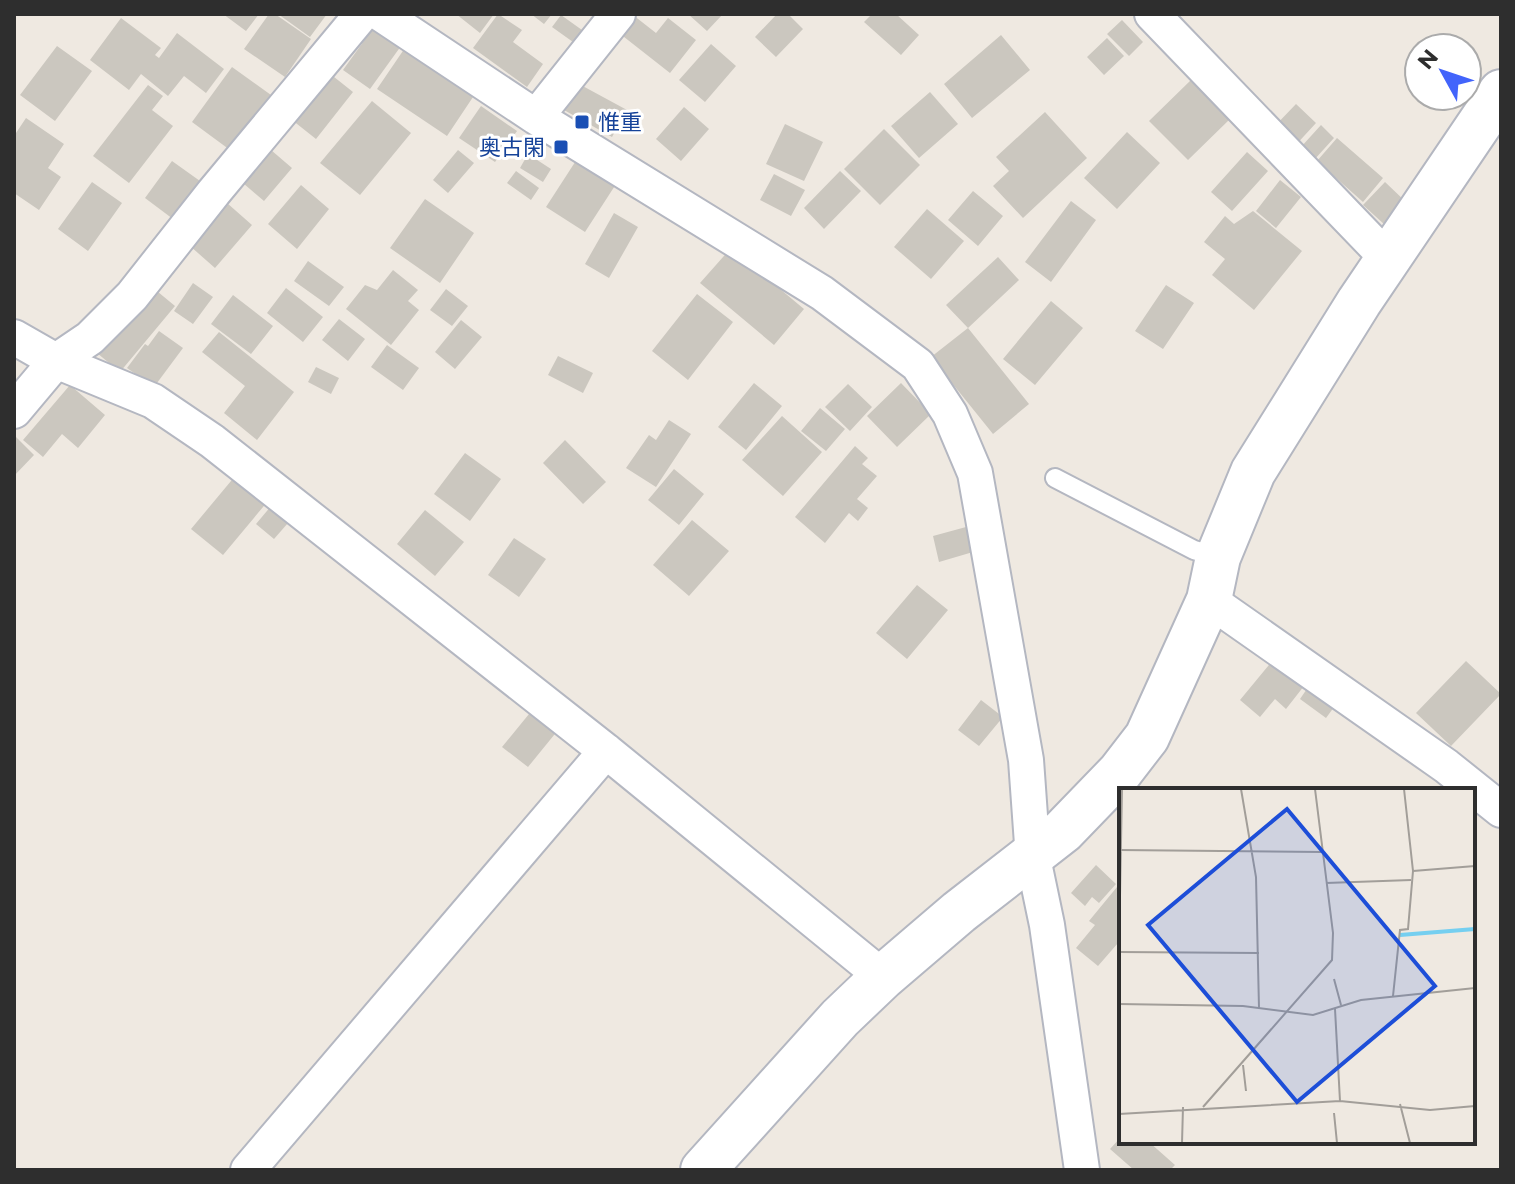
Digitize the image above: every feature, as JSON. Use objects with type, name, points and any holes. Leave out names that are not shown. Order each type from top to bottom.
[{"type":"street","points":[[14,411],[56,361],[90,338],[132,296],[362,14]]},
{"type":"street","points":[[381,14],[536,117],[822,293],[918,365],[950,414],[975,473],[1026,760],[1033,858],[1047,925],[1082,1170]]},
{"type":"street","points":[[536,117],[618,14]]},
{"type":"street","points":[[1152,14],[1388,259]]},
{"type":"street","points":[[703,1170],[807,1053],[883,977],[959,912],[1033,858],[1063,831],[1120,772],[1147,737],[1209,600],[1218,557],[1261,459],[1388,259],[1501,92]]},
{"type":"street","points":[[14,337],[56,361],[153,401],[212,441],[606,751],[883,977]]},
{"type":"street","points":[[1209,600],[1474,788]]},
{"type":"street","points":[[248,1170],[606,751]]},
{"type":"street","points":[[1475,789],[1501,810]]},
{"type":"lane","points":[[1055,478],[1194,550],[1218,557]]},
{"type":"building","points":[[223,14],[259,14],[246,31]]},
{"type":"building","points":[[269,14],[275,14],[311,39],[285,77],[244,49]]},
{"type":"building","points":[[278,14],[327,14],[310,37]]},
{"type":"building","points":[[456,14],[494,14],[480,33]]},
{"type":"building","points":[[498,14],[522,30],[513,42],[543,64],[527,87],[473,48]]},
{"type":"building","points":[[531,14],[552,14],[544,24]]},
{"type":"building","points":[[688,14],[723,14],[707,31]]},
{"type":"building","points":[[777,14],[788,14],[803,29],[776,57],[755,37]]},
{"type":"building","points":[[872,14],[896,14],[919,35],[901,55],[864,22]]},
{"type":"building","points":[[561,15],[582,30],[573,42],[552,27]]},
{"type":"building","points":[[633,15],[656,33],[668,18],[696,40],[670,73],[619,33]]},
{"type":"building","points":[[121,18],[161,48],[155,55],[159,58],[177,33],[224,69],[206,93],[184,76],[168,96],[141,74],[129,90],[90,60]]},
{"type":"building","points":[[1122,20],[1143,42],[1129,56],[1107,34]]},
{"type":"building","points":[[374,27],[401,46],[370,89],[343,70]]},
{"type":"building","points":[[1001,35],[1030,70],[972,118],[944,84]]},
{"type":"building","points":[[1107,38],[1124,56],[1104,75],[1087,57]]},
{"type":"building","points":[[411,39],[481,85],[447,136],[377,89]]},
{"type":"building","points":[[711,44],[736,66],[705,102],[679,80]]},
{"type":"building","points":[[57,46],[92,71],[55,121],[20,95]]},
{"type":"building","points":[[232,67],[271,95],[230,150],[192,122]]},
{"type":"building","points":[[324,69],[353,92],[316,139],[287,116]]},
{"type":"building","points":[[1191,80],[1230,119],[1188,160],[1149,121]]},
{"type":"building","points":[[579,84],[627,110],[612,137],[564,110]]},
{"type":"building","points":[[148,85],[163,96],[152,110],[173,126],[129,183],[93,156]]},
{"type":"building","points":[[930,92],[958,124],[919,158],[891,126]]},
{"type":"building","points":[[372,101],[411,133],[360,195],[320,163]]},
{"type":"building","points":[[1296,104],[1316,123],[1293,148],[1272,129]]},
{"type":"building","points":[[481,106],[517,131],[495,162],[459,138]]},
{"type":"building","points":[[684,107],[709,129],[681,161],[656,139]]},
{"type":"building","points":[[1045,112],[1087,158],[1023,218],[993,186],[1009,171],[996,157]]},
{"type":"building","points":[[26,118],[64,144],[48,168],[61,177],[39,210],[14,193],[14,136]]},
{"type":"building","points":[[785,124],[823,142],[804,181],[766,164]]},
{"type":"building","points":[[1321,125],[1334,138],[1314,160],[1301,147]]},
{"type":"building","points":[[884,129],[920,165],[880,205],[844,169]]},
{"type":"building","points":[[1127,132],[1160,163],[1117,209],[1084,178]]},
{"type":"building","points":[[1337,138],[1383,178],[1363,202],[1317,161]]},
{"type":"building","points":[[264,144],[292,168],[264,201],[236,177]]},
{"type":"building","points":[[458,150],[474,163],[448,193],[433,180]]},
{"type":"building","points":[[1247,152],[1268,171],[1232,211],[1211,192]]},
{"type":"building","points":[[528,154],[551,169],[543,182],[520,168]]},
{"type":"building","points":[[579,156],[618,181],[585,232],[546,207]]},
{"type":"building","points":[[172,161],[200,181],[173,219],[145,198]]},
{"type":"building","points":[[516,171],[539,188],[531,200],[507,183]]},
{"type":"building","points":[[840,171],[861,191],[824,229],[804,208]]},
{"type":"building","points":[[774,174],[805,190],[791,216],[760,200]]},
{"type":"building","points":[[1280,180],[1301,197],[1276,228],[1256,211]]},
{"type":"building","points":[[92,182],[122,203],[88,251],[58,229]]},
{"type":"building","points":[[1385,182],[1406,202],[1385,225],[1363,205]]},
{"type":"building","points":[[301,185],[329,209],[297,249],[268,224]]},
{"type":"building","points":[[973,191],[1003,216],[978,246],[948,220]]},
{"type":"building","points":[[425,199],[474,233],[440,283],[390,248]]},
{"type":"building","points":[[1071,201],[1096,220],[1051,282],[1025,262]]},
{"type":"building","points":[[227,203],[252,225],[215,268],[190,246]]},
{"type":"building","points":[[927,209],[964,241],[931,279],[894,247]]},
{"type":"building","points":[[1253,211],[1302,251],[1254,310],[1212,275],[1225,259],[1204,242],[1225,216],[1234,224]]},
{"type":"building","points":[[614,213],[638,227],[609,278],[585,264]]},
{"type":"building","points":[[731,248],[804,309],[774,345],[700,283]]},
{"type":"building","points":[[998,257],[1019,280],[968,328],[946,305]]},
{"type":"building","points":[[308,261],[344,287],[329,306],[294,281]]},
{"type":"building","points":[[393,270],[418,290],[408,301],[419,310],[391,345],[346,309],[365,285],[377,290]]},
{"type":"building","points":[[193,283],[213,297],[193,324],[174,311]]},
{"type":"building","points":[[1166,285],[1194,303],[1163,349],[1135,331]]},
{"type":"building","points":[[152,287],[175,306],[120,372],[97,353]]},
{"type":"building","points":[[286,288],[323,317],[303,342],[267,313]]},
{"type":"building","points":[[446,289],[468,306],[452,326],[430,310]]},
{"type":"building","points":[[697,294],[733,322],[688,380],[652,351]]},
{"type":"building","points":[[233,295],[273,326],[251,354],[211,324]]},
{"type":"building","points":[[1051,301],[1083,328],[1035,385],[1003,359]]},
{"type":"building","points":[[339,319],[365,339],[348,361],[322,340]]},
{"type":"building","points":[[461,320],[482,337],[455,369],[435,352]]},
{"type":"building","points":[[968,328],[1029,404],[993,434],[931,357]]},
{"type":"building","points":[[159,331],[183,348],[154,387],[127,368]]},
{"type":"building","points":[[219,332],[294,392],[257,440],[224,413],[245,386],[202,352]]},
{"type":"building","points":[[387,345],[419,368],[403,390],[371,367]]},
{"type":"building","points":[[558,356],[593,373],[583,393],[548,375]]},
{"type":"building","points":[[316,367],[339,378],[331,394],[308,382]]},
{"type":"building","points":[[754,383],[782,406],[746,450],[718,427]]},
{"type":"building","points":[[901,383],[931,414],[897,447],[867,416]]},
{"type":"building","points":[[848,384],[872,407],[850,431],[825,407]]},
{"type":"building","points":[[70,385],[105,415],[78,448],[62,434],[43,457],[23,440]]},
{"type":"building","points":[[820,408],[845,429],[826,451],[801,431]]},
{"type":"building","points":[[782,416],[822,452],[783,496],[742,460]]},
{"type":"building","points":[[669,420],[691,434],[656,487],[626,468],[649,435],[656,440]]},
{"type":"building","points":[[14,435],[34,455],[14,476]]},
{"type":"building","points":[[565,440],[606,482],[583,504],[543,463]]},
{"type":"building","points":[[855,446],[868,458],[862,464],[877,476],[857,499],[868,508],[858,521],[849,513],[825,543],[795,517]]},
{"type":"building","points":[[465,453],[501,479],[470,521],[434,494]]},
{"type":"building","points":[[241,469],[273,495],[223,555],[191,529]]},
{"type":"building","points":[[674,469],[704,494],[679,525],[648,500]]},
{"type":"building","points":[[277,499],[295,515],[274,539],[256,524]]},
{"type":"building","points":[[425,510],[464,542],[435,576],[397,544]]},
{"type":"building","points":[[692,520],[729,551],[689,596],[653,565]]},
{"type":"building","points":[[966,527],[973,552],[939,562],[933,536]]},
{"type":"building","points":[[514,538],[546,559],[519,597],[488,575]]},
{"type":"building","points":[[917,585],[948,610],[907,659],[876,633]]},
{"type":"building","points":[[1273,660],[1304,686],[1286,709],[1275,699],[1260,717],[1240,700]]},
{"type":"building","points":[[1466,661],[1501,694],[1451,746],[1416,713]]},
{"type":"building","points":[[1313,680],[1340,699],[1326,718],[1300,699]]},
{"type":"building","points":[[981,700],[1003,717],[979,746],[958,730]]},
{"type":"building","points":[[538,703],[563,724],[528,767],[502,747]]},
{"type":"building","points":[[1096,865],[1116,884],[1099,903],[1092,897],[1085,906],[1071,893]]},
{"type":"building","points":[[1117,887],[1119,944],[1098,966],[1076,948],[1095,925],[1089,921]]},
{"type":"building","points":[[1119,1139],[1119,1144],[1151,1144],[1175,1165],[1170,1170],[1134,1170],[1110,1149]]},
{"type":"place","name":"惟重","points":[[582,122]]},
{"type":"place","name":"奥古閑","points":[[561,147]]}]
